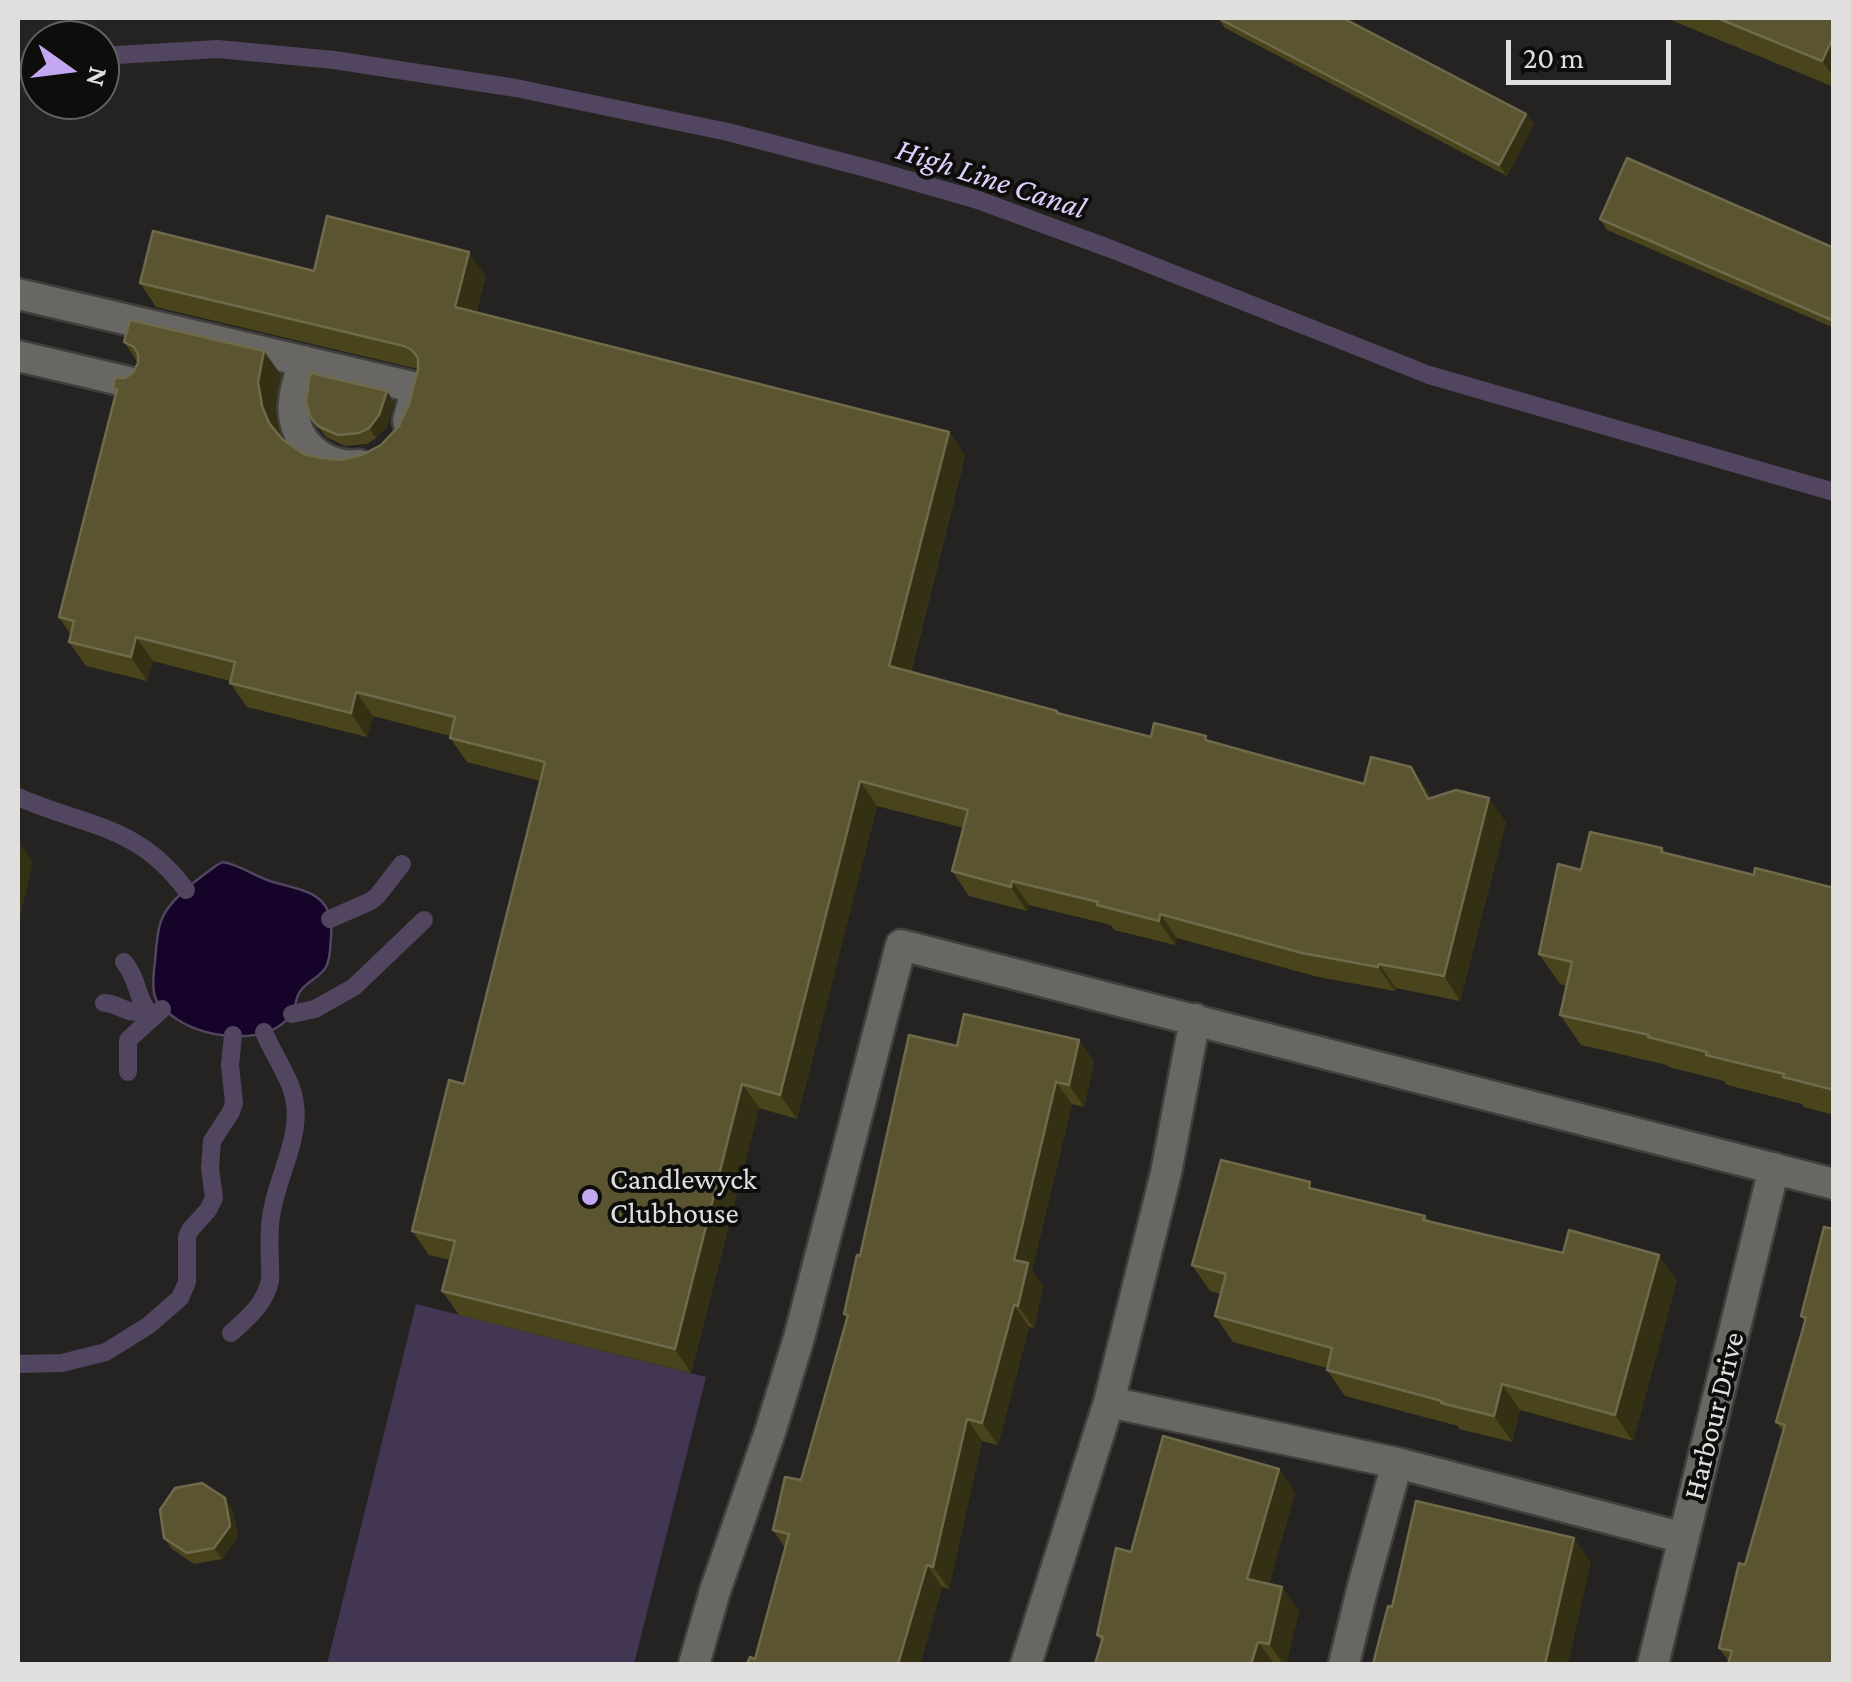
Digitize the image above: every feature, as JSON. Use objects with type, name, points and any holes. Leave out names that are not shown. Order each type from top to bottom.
[{"type":"street","points":[[18,294],[304,361],[417,388],[403,437],[390,450],[365,464],[346,466],[324,459],[304,441],[296,423],[294,401],[304,361]]},
{"type":"street","points":[[18,356],[137,384]]},
{"type":"street","points":[[694,1664],[714,1591],[799,1338],[901,945],[1834,1184]]},
{"type":"street","points":[[1026,1664],[1109,1402],[1166,1173],[1194,1020]]},
{"type":"street","name":"Harbour Drive","points":[[1653,1664],[1774,1168]]},
{"type":"street","points":[[1109,1402],[1397,1462],[1684,1538]]},
{"type":"street","points":[[1344,1664],[1397,1462]]},
{"type":"shaded area","points":[[223,862],[316,896],[331,922],[328,963],[302,989],[293,1012],[268,1032],[220,1035],[190,1027],[164,1010],[154,994],[157,941],[163,915],[184,891]]},
{"type":"shaded area","points":[[416,1304],[706,1377],[634,1664],[327,1664]]},
{"type":"building","points":[[1218,18],[1343,18],[1526,114],[1499,165]]},
{"type":"building","points":[[1717,18],[1834,18],[1834,36],[1822,61]]},
{"type":"building","points":[[1627,158],[1834,248],[1834,321],[1600,219]]},
{"type":"building","points":[[327,216],[469,252],[455,307],[949,432],[889,666],[1151,737],[1154,723],[1364,784],[1371,757],[1411,767],[1428,799],[1456,790],[1489,798],[1444,976],[1302,953],[1160,914],[1159,921],[1012,881],[1011,887],[952,871],[968,810],[860,781],[780,1095],[742,1084],[675,1349],[442,1291],[455,1241],[412,1231],[449,1080],[464,1084],[545,762],[450,738],[455,717],[356,692],[351,713],[230,683],[235,662],[136,637],[131,657],[69,642],[74,621],[59,617],[117,389],[113,388],[115,378],[133,373],[138,363],[134,347],[124,342],[130,320],[264,351],[258,382],[262,406],[282,439],[304,454],[341,460],[362,455],[381,445],[399,426],[418,369],[418,358],[412,350],[140,283],[153,231],[314,271]]},
{"type":"building","points":[[310,373],[387,391],[379,415],[359,433],[338,435],[318,426],[306,402]]},
{"type":"building","points":[[1590,832],[1754,875],[1755,868],[1834,888],[1834,1090],[1649,1035],[1560,1015],[1572,962],[1539,954],[1558,864],[1581,870]]},
{"type":"building","points":[[964,1014],[1079,1040],[1069,1085],[1056,1082],[1014,1260],[1028,1263],[982,1423],[967,1419],[933,1567],[927,1565],[898,1664],[747,1664],[750,1657],[755,1659],[789,1534],[773,1530],[785,1477],[801,1480],[848,1315],[844,1314],[909,1035],[957,1046]]},
{"type":"building","points":[[1221,1160],[1310,1182],[1309,1188],[1425,1216],[1423,1220],[1563,1253],[1569,1230],[1659,1255],[1615,1415],[1502,1384],[1494,1416],[1441,1403],[1327,1370],[1332,1348],[1215,1316],[1226,1274],[1192,1265]]},
{"type":"building","points":[[1824,1227],[1834,1229],[1834,1664],[1728,1664],[1732,1651],[1719,1648],[1739,1563],[1745,1565],[1785,1425],[1776,1422],[1806,1318],[1801,1316]]},
{"type":"building","points":[[1163,1436],[1279,1469],[1247,1579],[1282,1587],[1269,1644],[1258,1642],[1251,1664],[1095,1664],[1103,1637],[1097,1635],[1116,1548],[1131,1552]]},
{"type":"building","points":[[202,1483],[225,1498],[230,1526],[214,1548],[187,1553],[164,1538],[160,1510],[175,1488]]},
{"type":"building","points":[[1416,1501],[1574,1538],[1545,1664],[1373,1664],[1388,1606],[1392,1607]]},
{"type":"waterway","name":"High Line Canal","points":[[120,55],[218,49],[334,60],[516,88],[728,132],[978,200],[1429,375],[1834,492]]},
{"type":"waterway","points":[[18,797],[129,839],[168,868],[186,890]]},
{"type":"waterway","points":[[330,919],[371,901],[402,864]]},
{"type":"waterway","points":[[292,1014],[315,1009],[354,987],[424,920]]},
{"type":"waterway","points":[[124,962],[144,1005],[154,1017]]},
{"type":"waterway","points":[[104,1003],[134,1012],[144,1010]]},
{"type":"waterway","points":[[128,1072],[128,1040],[162,1009]]},
{"type":"waterway","points":[[231,1333],[260,1304],[270,1281],[271,1220],[296,1117],[286,1076],[264,1032]]},
{"type":"waterway","points":[[18,1364],[62,1363],[106,1352],[149,1325],[180,1298],[187,1282],[187,1237],[214,1198],[212,1141],[234,1103],[230,1065],[233,1035]]},
{"type":"place","name":"Candlewyck Clubhouse","points":[[590,1197]]}]
